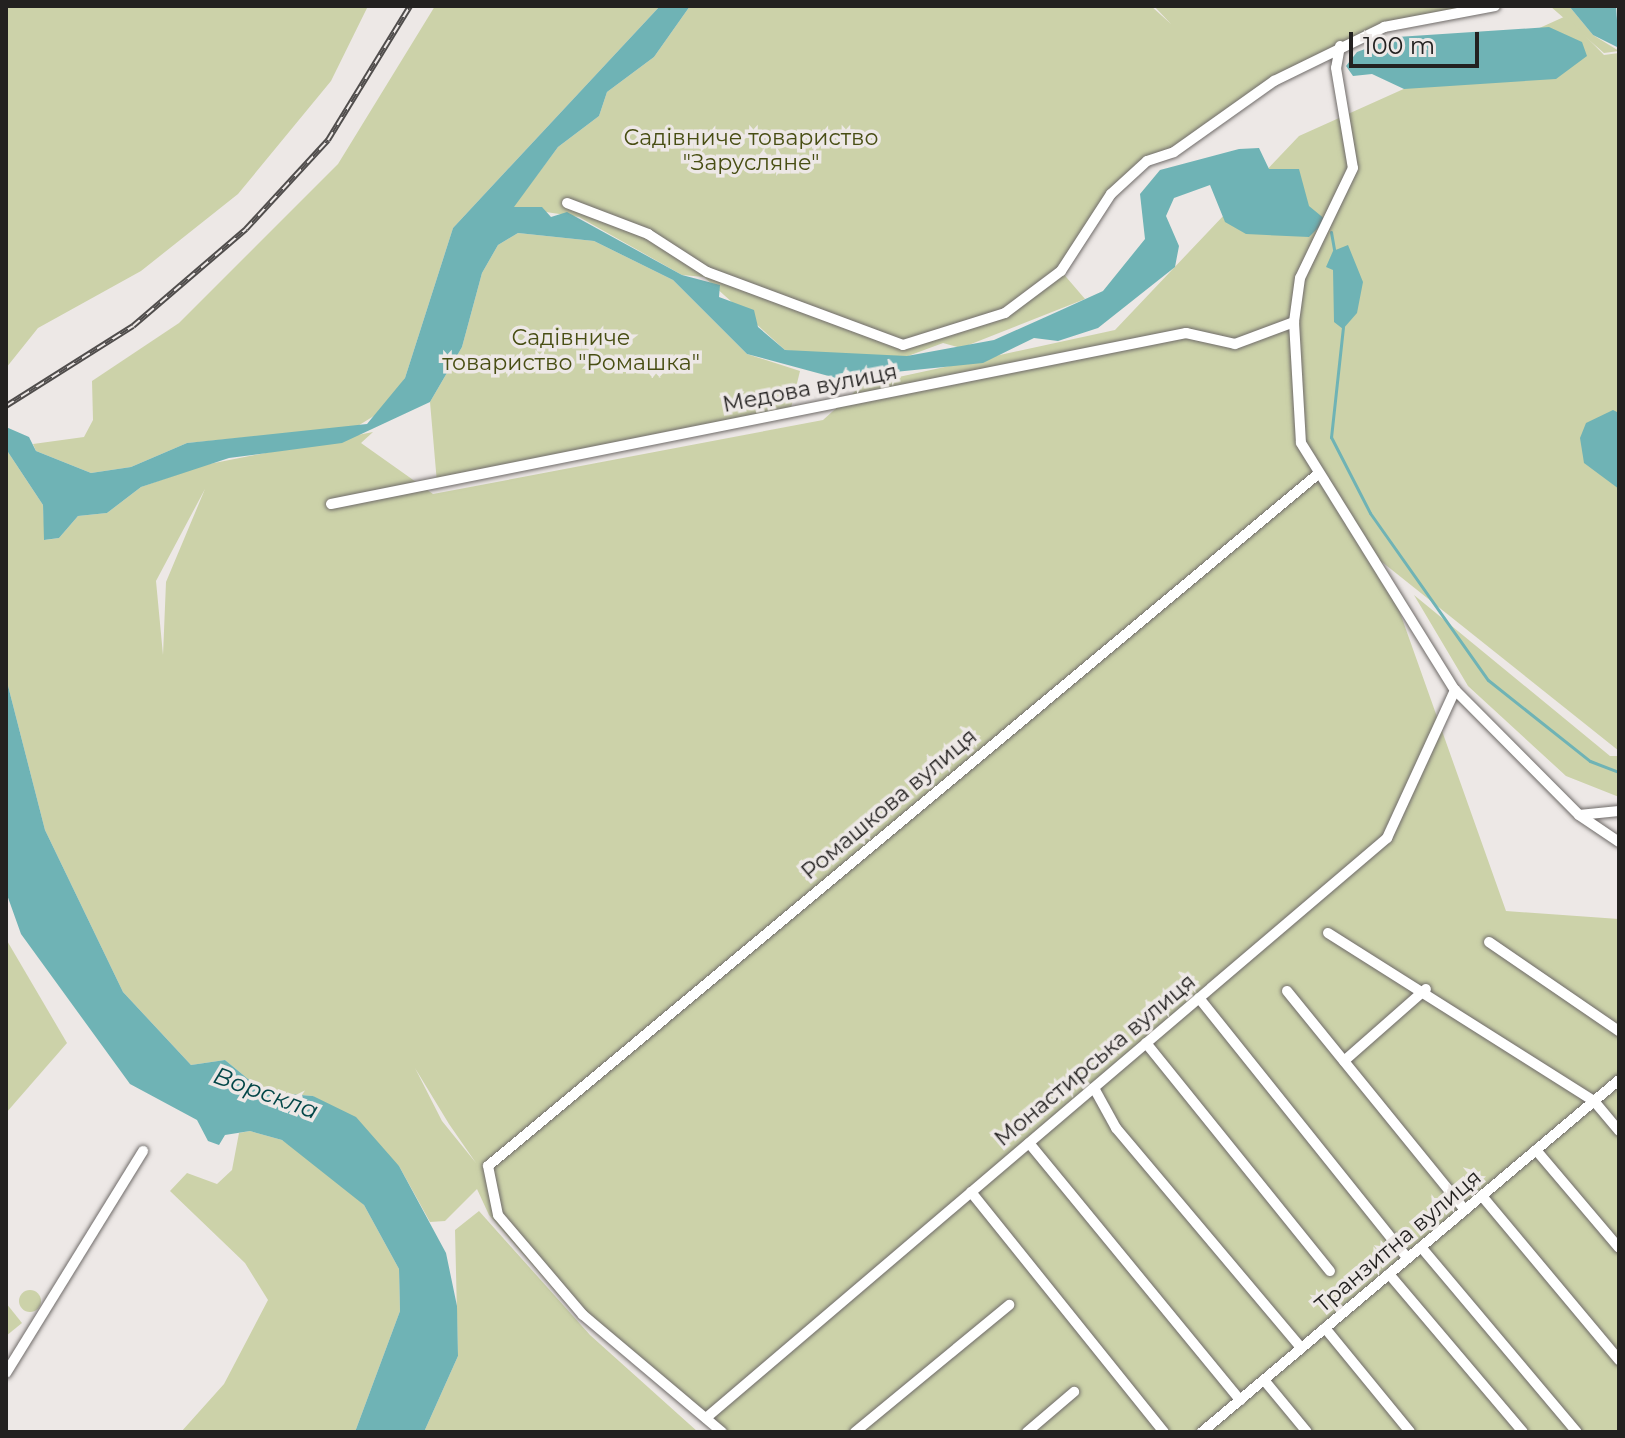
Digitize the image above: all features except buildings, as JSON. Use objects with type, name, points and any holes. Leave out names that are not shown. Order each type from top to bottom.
[{"type":"street","points":[[567,203],[648,234],[707,272],[903,345],[1005,313],[1061,271],[1111,194],[1147,161],[1174,152],[1274,81],[1384,27],[1495,6]]},
{"type":"street","points":[[1340,46],[1353,168],[1300,278],[1294,322],[1301,443],[1455,690],[1579,815],[1619,842]]},
{"type":"street","name":"Медова вулиця","points":[[331,504],[1186,333],[1235,344],[1294,322]]},
{"type":"street","name":"Ромашкова вулиця","points":[[706,1418],[574,1304],[498,1215],[488,1166],[1318,474]]},
{"type":"street","name":"Монастирська вулиця","points":[[706,1418],[1387,838],[1455,690]]},
{"type":"street","points":[[1579,815],[1619,811]]},
{"type":"street","points":[[1328,933],[1426,989],[1594,1101],[1619,1131]]},
{"type":"street","points":[[1489,942],[1619,1031]]},
{"type":"street","points":[[1344,1061],[1426,989]]},
{"type":"street","points":[[1287,991],[1465,1210]]},
{"type":"street","points":[[1199,998],[1407,1258]]},
{"type":"street","points":[[1146,1043],[1330,1271]]},
{"type":"street","name":"Транзитна вулиця","points":[[1202,1432],[1619,1080]]},
{"type":"street","points":[[1094,1088],[1116,1128],[1301,1348]]},
{"type":"street","points":[[1029,1143],[1240,1400]]},
{"type":"street","points":[[1536,1150],[1619,1248]]},
{"type":"street","points":[[6,1373],[143,1151]]},
{"type":"street","points":[[971,1192],[1164,1432]]},
{"type":"street","points":[[1482,1196],[1619,1360]]},
{"type":"street","points":[[1421,1247],[1577,1432]]},
{"type":"street","points":[[1389,1274],[1523,1432]]},
{"type":"street","points":[[855,1432],[1009,1305]]},
{"type":"street","points":[[1325,1328],[1410,1432]]},
{"type":"street","points":[[1264,1380],[1307,1432]]},
{"type":"street","points":[[1027,1432],[1074,1392]]},
{"type":"street","points":[[706,1418],[722,1432]]},
{"type":"green space","points":[[6,6],[368,6],[331,81],[238,194],[141,271],[38,328],[6,368]]},
{"type":"green space","points":[[435,6],[660,6],[453,228],[405,378],[382,411],[356,427],[187,443],[131,467],[91,473],[36,451],[33,444],[84,437],[93,420],[92,381],[179,323],[338,164]]},
{"type":"green space","name":"Садівниче товариство \"Зарусляне\"","points":[[690,6],[1151,6],[1171,24],[1154,6],[1495,6],[1384,27],[1274,81],[1174,152],[1147,161],[1111,194],[1061,271],[1085,299],[961,348],[943,343],[908,356],[836,358],[785,350],[704,277],[682,275],[579,217],[513,207],[558,147],[599,116],[607,92],[654,57]]},
{"type":"green space","points":[[1550,6],[1569,6],[1593,35],[1619,51],[1604,53]]},
{"type":"green space","points":[[1566,16],[1604,55],[1619,53],[1619,751],[1382,562],[1506,911],[1619,919],[1619,1432],[716,1432],[573,1311],[489,1215],[477,1189],[445,1221],[430,1222],[399,1166],[313,1096],[264,1092],[225,1060],[191,1065],[123,992],[45,830],[6,678],[6,449],[43,505],[45,540],[59,538],[78,516],[107,513],[141,487],[204,465],[373,432],[361,443],[433,494],[823,420],[862,385],[1115,330],[1299,136]],"holes":[[[205,489],[166,582],[163,655],[156,581]],[[415,1068],[449,1124],[476,1163],[442,1121]]]},
{"type":"green space","name":"Садівниче товариство \"Ромашка\"","points":[[518,233],[594,241],[673,280],[747,354],[800,371],[790,412],[437,483],[430,402],[462,347],[482,273],[498,245]]},
{"type":"green space","points":[[1414,595],[1610,756],[1619,756],[1619,797],[1566,776],[1468,686]]},
{"type":"green space","points":[[6,939],[67,1043],[6,1113]]},
{"type":"green space","points":[[250,1131],[282,1140],[329,1170],[364,1205],[399,1269],[400,1311],[355,1432],[181,1432],[224,1384],[268,1300],[245,1263],[170,1191],[187,1173],[217,1184],[232,1170],[239,1133]]},
{"type":"green space","points":[[479,1211],[590,1335],[698,1432],[424,1432],[458,1356],[455,1230]]},
{"type":"green space","points":[[30,1290],[38,1293],[41,1301],[38,1309],[30,1312],[22,1309],[19,1301],[22,1293]]},
{"type":"green space","points":[[6,1303],[22,1323],[6,1336]]},
{"type":"water","points":[[660,6],[690,6],[654,57],[607,92],[599,116],[558,147],[514,207],[542,207],[551,217],[567,212],[682,275],[720,285],[719,297],[754,310],[758,327],[785,350],[907,356],[994,340],[1103,291],[1145,239],[1140,194],[1160,170],[1239,149],[1259,148],[1269,169],[1299,169],[1309,206],[1326,220],[1309,237],[1246,234],[1225,222],[1210,185],[1174,198],[1166,216],[1179,246],[1175,267],[1098,328],[1058,341],[1034,338],[983,363],[836,378],[747,354],[673,280],[594,241],[518,233],[498,245],[482,273],[462,347],[430,402],[342,443],[229,458],[141,487],[107,513],[78,516],[59,538],[44,540],[43,505],[6,449],[6,427],[29,437],[36,451],[91,473],[131,467],[187,443],[367,424],[405,378],[453,228]]},
{"type":"water","points":[[1569,6],[1616,6],[1619,48],[1593,35]]},
{"type":"water","points":[[1549,27],[1582,42],[1587,56],[1556,79],[1404,89],[1372,74],[1353,76],[1346,66],[1357,52],[1397,37]]},
{"type":"water","points":[[1348,245],[1363,282],[1357,313],[1343,329],[1334,322],[1333,270],[1326,267],[1333,251]]},
{"type":"water","points":[[1613,410],[1619,413],[1619,489],[1584,463],[1580,438],[1586,423]]},
{"type":"water","name":"Ворскла","points":[[6,678],[45,830],[123,992],[191,1065],[225,1060],[264,1092],[313,1096],[356,1117],[399,1166],[446,1253],[457,1306],[458,1356],[424,1432],[355,1432],[400,1311],[399,1269],[364,1205],[282,1140],[250,1131],[225,1135],[219,1145],[208,1141],[197,1120],[130,1084],[21,934],[6,892]]},
{"type":"waterway","points":[[1331,232],[1335,254]]},
{"type":"waterway","points":[[1343,327],[1331,437],[1370,513],[1488,680],[1590,761],[1619,772]]},
{"type":"railway","points":[[6,406],[133,326],[246,229],[328,140],[410,6]]}]
